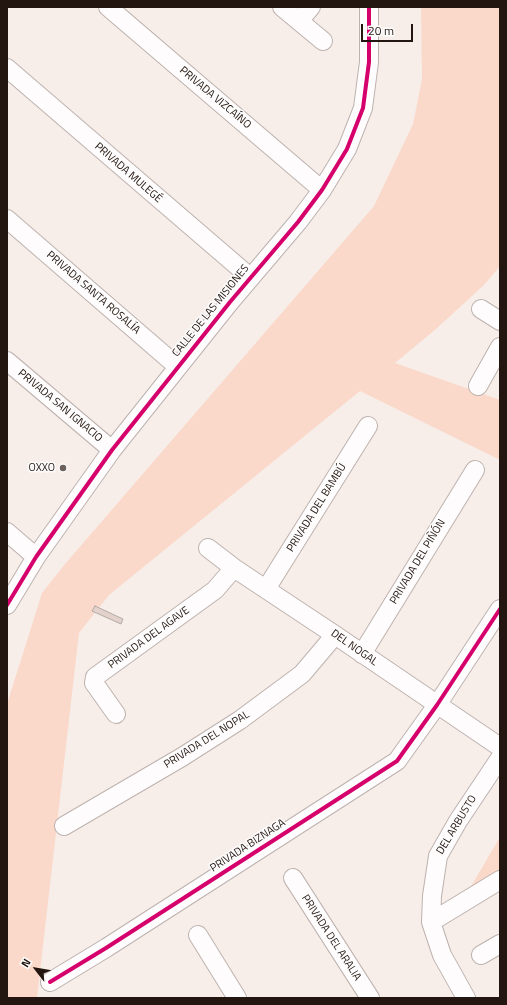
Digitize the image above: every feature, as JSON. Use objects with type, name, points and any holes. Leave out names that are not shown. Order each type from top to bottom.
[{"type":"street","name":"PRIVADA VIZCAÍNO","points":[[108,7],[322,190]]},
{"type":"street","points":[[282,7],[323,41]]},
{"type":"street","points":[[299,21],[311,7]]},
{"type":"street","name":"CALLE DE LAS MISIONES","points":[[7,605],[36,557],[112,450],[250,277],[298,222],[322,190],[347,149],[363,108],[369,62],[369,7]]},
{"type":"street","name":"PRIVADA MULEGÉ","points":[[7,68],[250,277]]},
{"type":"street","name":"PRIVADA SANTA ROSALÍA","points":[[7,219],[178,366]]},
{"type":"street","points":[[481,309],[500,322]]},
{"type":"street","points":[[478,386],[500,347]]},
{"type":"street","name":"PRIVADA SAN IGNACIO","points":[[7,361],[112,450]]},
{"type":"street","name":"PRIVADA DEL BAMBÚ","points":[[266,589],[368,426]]},
{"type":"street","name":"PRIVADA DEL PIÑÓN","points":[[362,654],[475,470]]},
{"type":"street","points":[[7,532],[36,557]]},
{"type":"street","name":"DEL NOGAL","points":[[208,548],[234,568],[500,747]]},
{"type":"street","name":"PRIVADA DEL AGAVE","points":[[116,714],[94,683],[95,677],[215,590],[234,568]]},
{"type":"street","name":"PRIVADA BIZNAGA","points":[[50,982],[397,761],[437,705],[500,608]]},
{"type":"street","name":"PRIVADA DEL NOPAL","points":[[64,826],[182,757],[240,720],[302,674],[335,635]]},
{"type":"street","name":"DEL ARBUSTO","points":[[431,922],[432,896],[438,856],[458,821],[500,758]]},
{"type":"street","name":"PRIVADA DEL ARALIA","points":[[293,878],[370,998]]},
{"type":"street","points":[[466,998],[442,955],[431,922],[500,880]]},
{"type":"street","points":[[198,935],[237,998]]},
{"type":"street","points":[[481,955],[500,944]]},
{"type":"shaded area","points":[[421,7],[500,7],[500,266],[484,285],[436,329],[395,363],[500,400],[500,460],[360,391],[109,595],[79,633],[37,998],[7,998],[7,704],[42,593],[65,564],[374,206],[413,124],[422,79]]},
{"type":"shaded area","points":[[500,837],[500,875],[463,900]]},
{"type":"building","points":[[95,606],[123,619],[121,624],[92,611]]},
{"type":"cycle path","points":[[7,605],[36,557],[112,450],[230,302],[298,222],[322,190],[347,149],[363,108],[369,62],[369,7]]},
{"type":"cycle path","points":[[50,982],[106,948],[397,761],[437,705],[500,609]]},
{"type":"place","name":"OXXO","points":[[63,468]]}]
